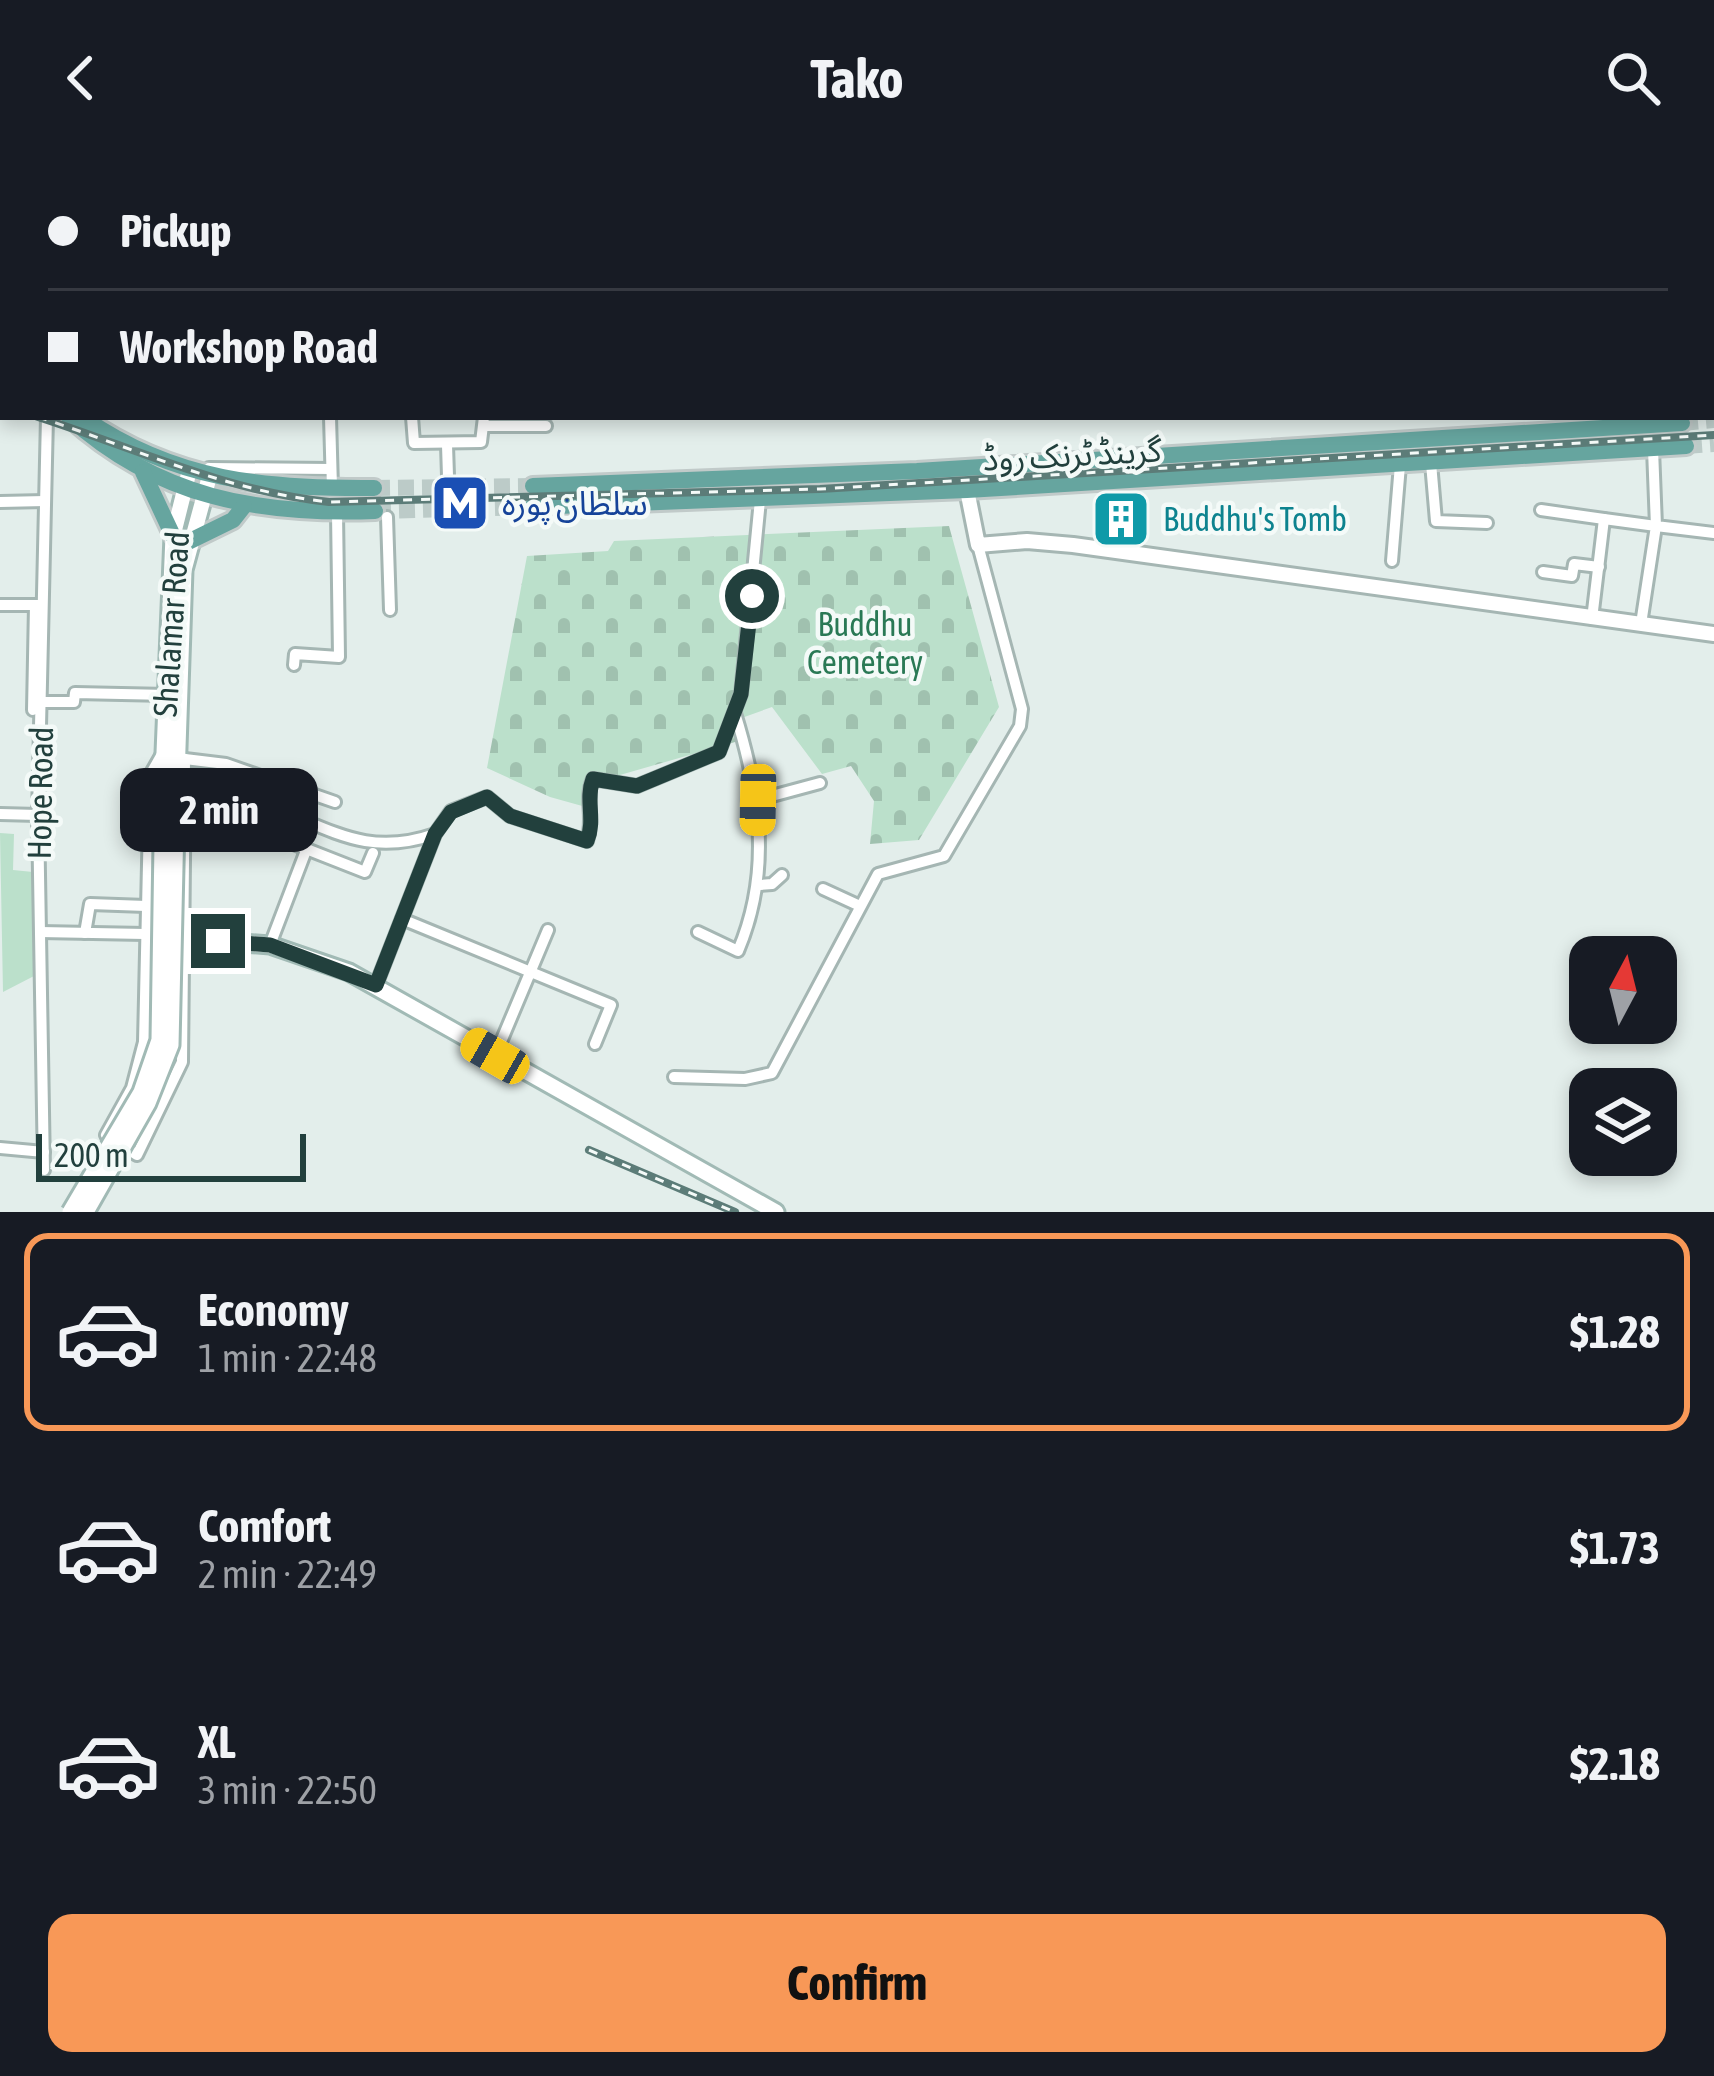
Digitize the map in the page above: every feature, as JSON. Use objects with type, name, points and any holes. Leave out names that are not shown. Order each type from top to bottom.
[{"type":"main road","points":[[73,420],[142,471],[203,497],[244,506],[381,514]]},
{"type":"main road","points":[[89,420],[209,478],[271,488],[374,488]]},
{"type":"main road","name":"گرینڈ ٹرنک روڈ","points":[[533,486],[916,471],[1682,423]]},
{"type":"main road","points":[[1477,437],[1477,461]]},
{"type":"main road","name":"گرینڈ ٹرنک روڈ","points":[[532,507],[967,490],[1686,446]]},
{"type":"main road","points":[[142,471],[181,539],[233,520],[244,506]]},
{"type":"main road","name":"Shalamar Road","points":[[176,756],[168,695],[189,472]]},
{"type":"main road","name":"Shalamar Road","points":[[170,777],[176,756],[181,539],[209,478]]},
{"type":"main road","points":[[70,1212],[141,1092],[159,1040],[170,777]]},
{"type":"main road","points":[[86,1212],[148,1103],[171,1045],[170,777]]},
{"type":"main road","points":[[188,939],[270,945],[376,985],[776,1212]]},
{"type":"street","name":"Hope Road","points":[[44,1170],[37,706],[47,420]]},
{"type":"street","points":[[330,420],[332,488]]},
{"type":"street","points":[[412,420],[415,443],[447,445],[478,444],[484,421],[546,426]]},
{"type":"street","points":[[447,445],[448,476]]},
{"type":"street","points":[[1641,624],[1656,526],[1653,449]]},
{"type":"street","points":[[1431,464],[1436,521],[1487,523]]},
{"type":"street","points":[[1393,561],[1400,465]]},
{"type":"street","points":[[189,472],[331,469]]},
{"type":"street","points":[[674,1077],[745,1079],[772,1073],[878,874],[944,856],[1020,726],[1022,709],[967,490]]},
{"type":"street","points":[[376,985],[435,834],[451,812],[487,797],[510,816],[587,841],[593,825],[589,798],[593,779],[637,786],[719,752],[735,713],[760,541],[760,500]]},
{"type":"street","points":[[0,502],[45,501]]},
{"type":"street","points":[[1541,510],[1714,533]]},
{"type":"street","points":[[294,664],[295,653],[339,657],[337,512]]},
{"type":"street","points":[[381,514],[390,610]]},
{"type":"street","points":[[1592,619],[1604,519]]},
{"type":"street","points":[[979,545],[1027,541],[1073,545],[1714,634]]},
{"type":"street","points":[[1543,572],[1572,576],[1574,564],[1599,567]]},
{"type":"street","points":[[0,605],[38,605]]},
{"type":"street","points":[[37,706],[74,702],[75,693],[168,695]]},
{"type":"street","points":[[698,932],[738,951],[760,885],[758,800],[735,713]]},
{"type":"street","points":[[176,756],[188,939],[182,1062],[136,1155],[106,1135],[132,1088],[144,1042],[151,775],[176,756],[226,764],[335,802]]},
{"type":"street","points":[[758,800],[820,783]]},
{"type":"street","points":[[272,807],[371,844],[401,846],[435,834]]},
{"type":"street","points":[[0,814],[38,815]]},
{"type":"street","points":[[258,830],[365,872],[373,853]]},
{"type":"street","points":[[270,945],[307,848]]},
{"type":"street","points":[[760,885],[772,884],[782,874]]},
{"type":"street","points":[[823,889],[860,906]]},
{"type":"street","points":[[85,933],[90,904],[146,906]]},
{"type":"street","points":[[402,919],[611,1005],[595,1043]]},
{"type":"street","points":[[495,1056],[548,930]]},
{"type":"street","points":[[40,932],[145,934]]},
{"type":"street","points":[[0,1148],[44,1152]]},
{"type":"green space","name":"Buddhu Cemetery","points":[[949,526],[999,707],[919,840],[870,844],[874,801],[851,766],[822,774],[772,707],[736,720],[742,740],[592,783],[593,809],[550,797],[487,768],[527,556],[608,551],[614,541]]},
{"type":"green space","points":[[0,833],[14,834],[13,870],[33,872],[34,976],[3,992]]},
{"type":"tunnel","points":[[1682,423],[1714,420]]},
{"type":"tunnel","points":[[1686,446],[1714,444]]},
{"type":"tunnel","points":[[374,488],[533,486]]},
{"type":"tunnel","points":[[375,511],[532,507]]},
{"type":"railway","points":[[47,420],[217,479],[329,502],[820,489],[1714,435]]},
{"type":"railway","points":[[589,1150],[735,1212]]},
{"type":"place","name":"سلطان پورہ","points":[[460,503]]},
{"type":"place","name":"Buddhu's Tomb","points":[[1121,519]]},
{"type":"route","points":[[218,941],[270,945],[323,961],[376,985],[435,834],[451,812],[487,797],[510,816],[587,841],[593,825],[589,789],[593,779],[637,786],[719,752],[741,694],[752,596]]}]
